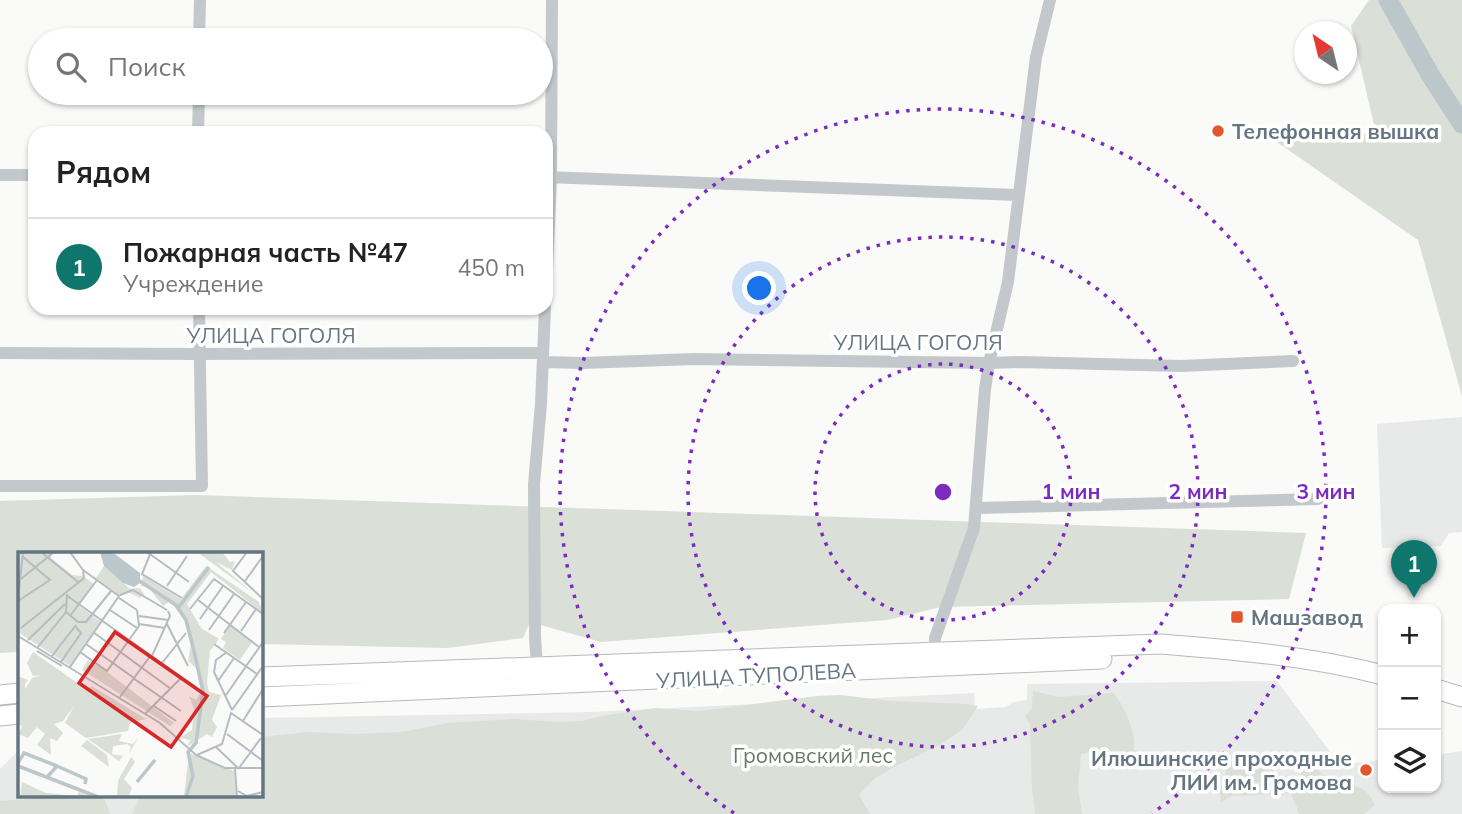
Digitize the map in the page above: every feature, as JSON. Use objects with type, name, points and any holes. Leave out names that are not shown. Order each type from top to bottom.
[{"type":"main road","name":"УЛИЦА ТУПОЛЕВА","points":[[262,677],[1161,644],[1313,659],[1378,674]]},
{"type":"main road","name":"УЛИЦА ТУПОЛЕВА","points":[[262,697],[1251,651]]},
{"type":"main road","points":[[1441,691],[1462,697]]},
{"type":"main road","points":[[0,695],[18,693]]},
{"type":"main road","points":[[0,716],[18,714]]},
{"type":"street","points":[[199,28],[200,0]]},
{"type":"street","points":[[552,0],[552,28]]},
{"type":"street","points":[[934,651],[935,638],[974,527],[985,389],[1008,282],[1036,57],[1050,0]]},
{"type":"street","points":[[198,126],[199,105]]},
{"type":"street","points":[[550,105],[550,126]]},
{"type":"street","points":[[0,175],[28,175]]},
{"type":"street","points":[[553,177],[1019,195]]},
{"type":"street","points":[[0,486],[202,486],[199,315]]},
{"type":"street","points":[[537,668],[534,484],[545,315]]},
{"type":"street","name":"УЛИЦА ГОГОЛЯ","points":[[0,353],[543,357],[582,363],[694,359],[1181,366],[1293,361]]},
{"type":"street","points":[[976,508],[1318,499]]},
{"type":"shaded area","points":[[1462,417],[1462,532],[1449,533],[1441,546],[1382,548],[1377,424]]},
{"type":"shaded area","points":[[1277,681],[1337,761],[1348,760],[1349,764],[1378,760],[1378,793],[1441,793],[1441,754],[1462,751],[1462,814],[0,814],[0,769],[18,751],[18,796],[262,796],[262,718],[590,712],[974,693],[975,709],[1005,707],[1027,700],[1027,684]]},
{"type":"green space","points":[[1369,0],[1462,0],[1462,396],[1418,240],[1274,140],[1376,133],[1357,52],[1357,21],[1354,21]]},
{"type":"green space","points":[[197,495],[1306,533],[1289,599],[941,607],[887,620],[601,642],[530,622],[523,638],[447,648],[262,644],[262,552],[18,552],[18,652],[0,653],[0,501]]},
{"type":"green space","points":[[1033,691],[1059,697],[1114,693],[1127,716],[1133,733],[1133,758],[1112,764],[1092,752],[1081,754],[1078,788],[1082,814],[1035,814],[1030,725],[1025,716],[1032,708]]},
{"type":"green space","name":"Громовский лес","points":[[841,695],[889,701],[978,706],[963,729],[940,745],[875,778],[859,795],[870,814],[132,814],[141,796],[262,796],[262,737],[309,732],[402,732],[448,723],[514,719],[582,721],[655,708],[700,711]]},
{"type":"green space","points":[[1303,755],[1334,786],[1359,787],[1368,793],[1375,805],[1364,814],[1299,814],[1290,793],[1230,796],[1221,803],[1220,792],[1228,764],[1263,763],[1281,776],[1301,780],[1301,769],[1293,761]]},
{"type":"green space","points":[[103,796],[110,814],[0,814],[0,801]]},
{"type":"waterway","points":[[1388,0],[1462,124]]},
{"type":"place","name":"Телефонная вышка","points":[[1218,131]]},
{"type":"place","name":"Пожарная часть №47","points":[[1414,598]]},
{"type":"place","name":"Машзавод","points":[[1237,617]]},
{"type":"place","name":"Илюшинские проходные ЛИИ им. Громова","points":[[1366,770]]}]
